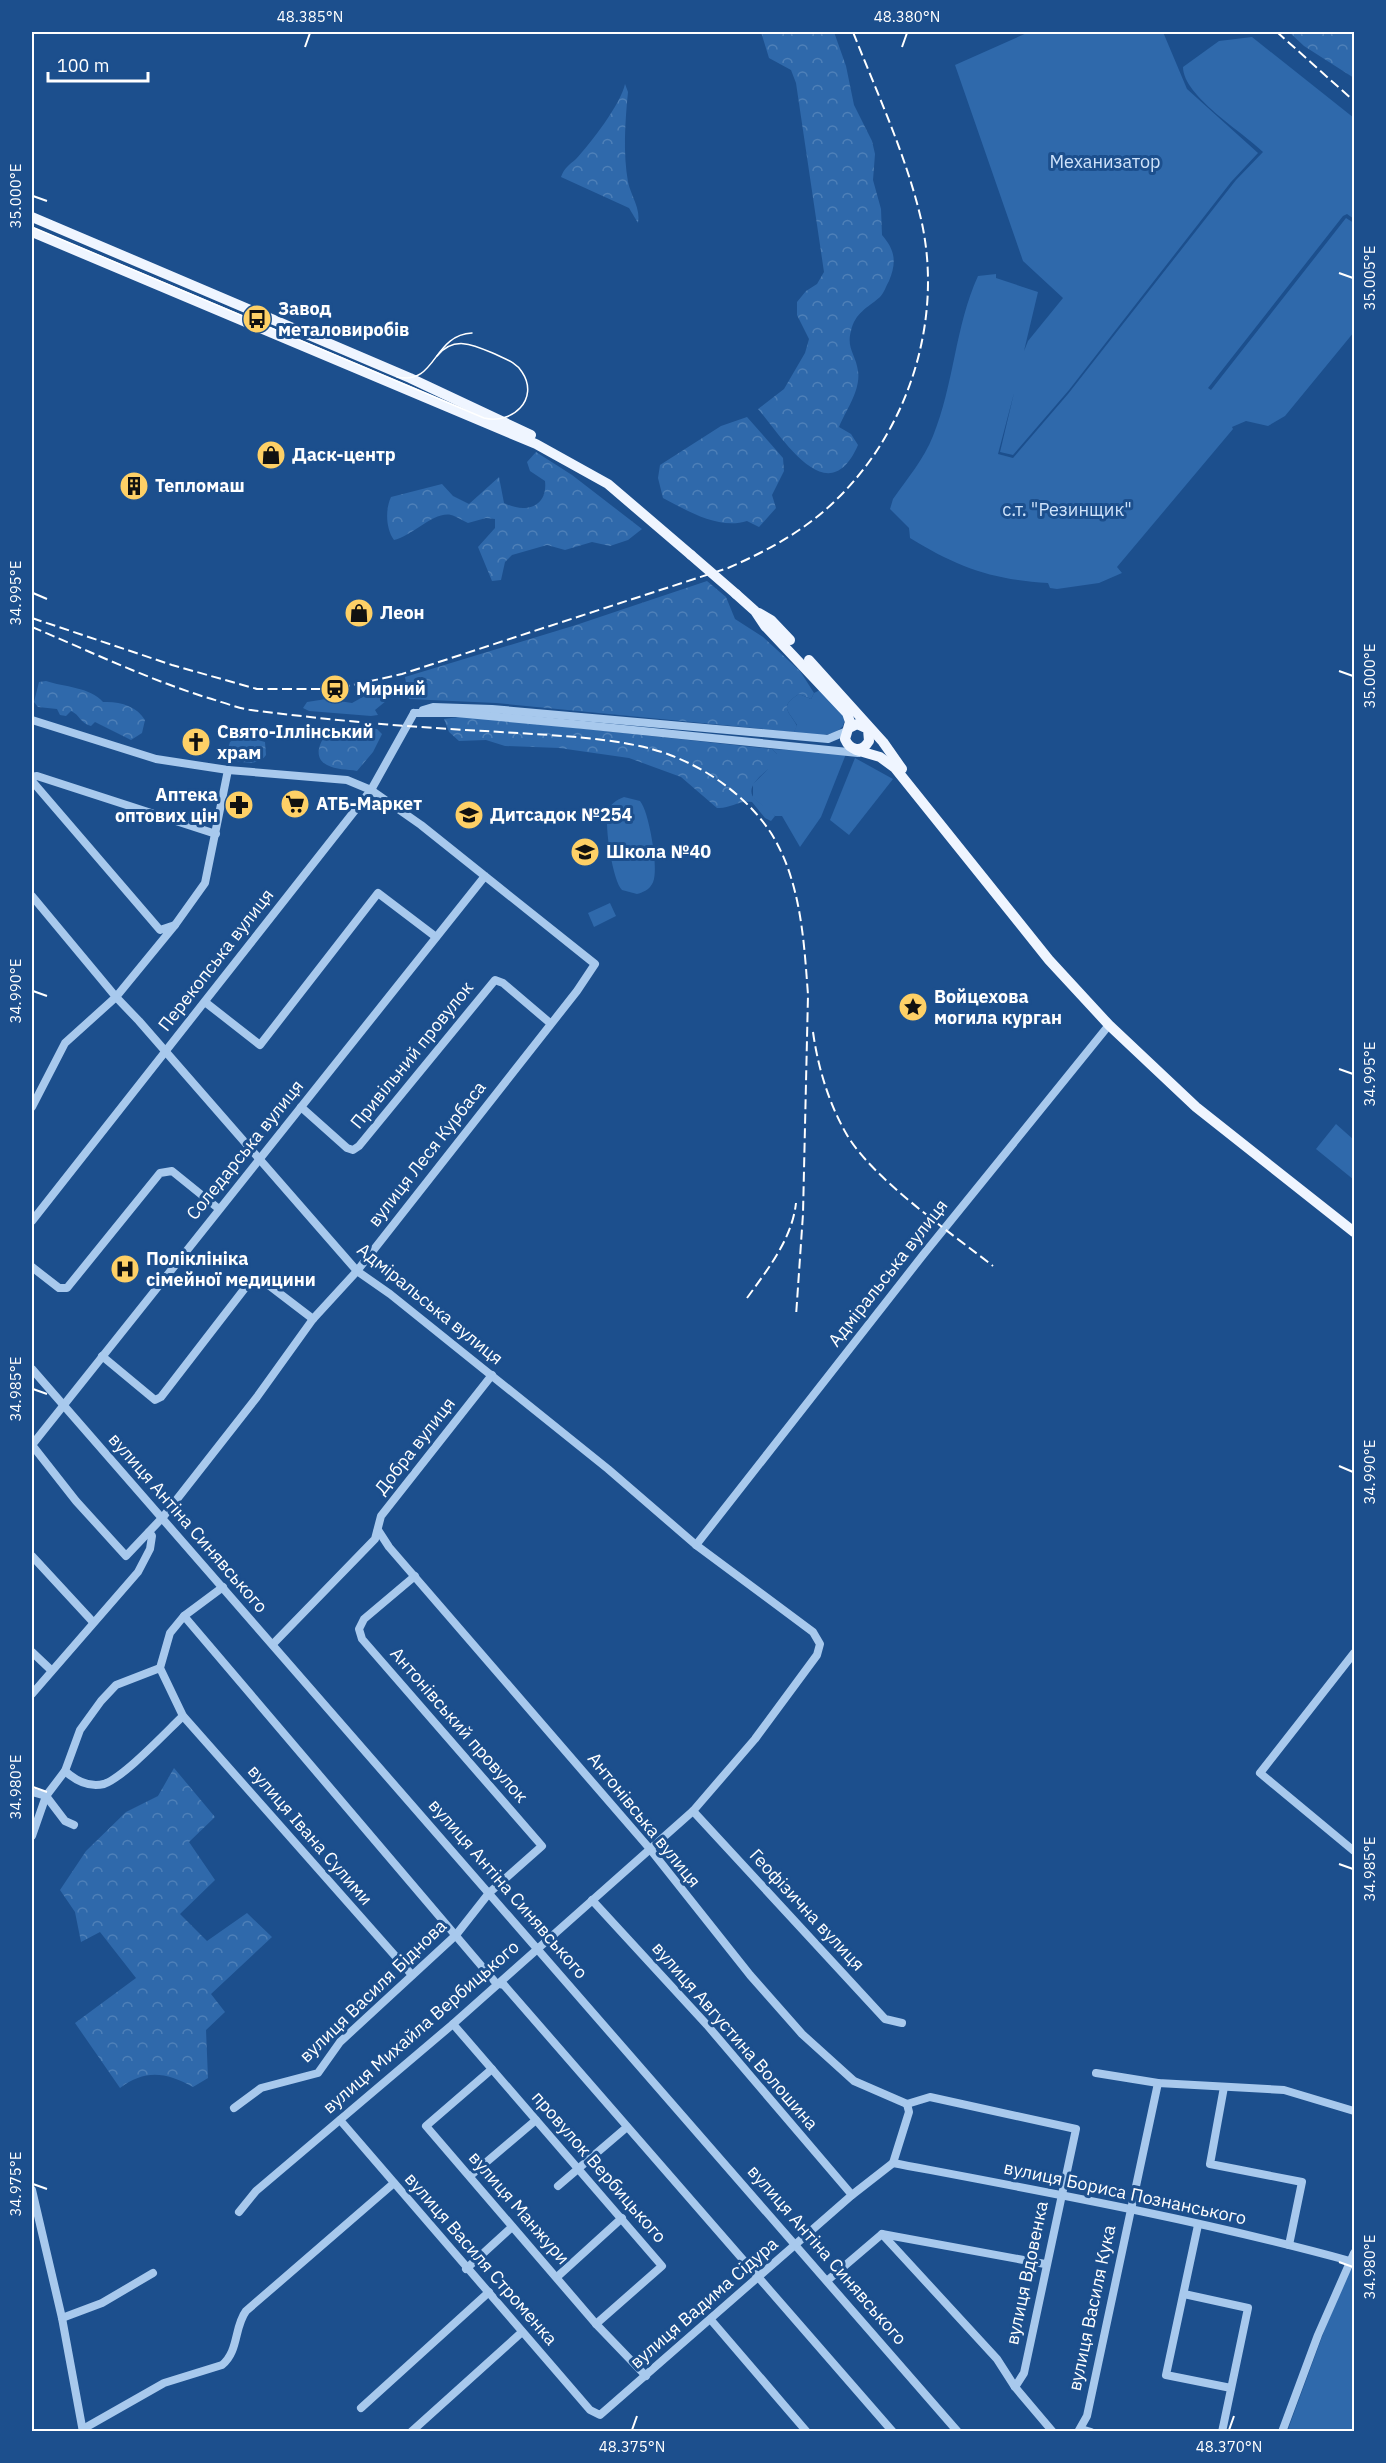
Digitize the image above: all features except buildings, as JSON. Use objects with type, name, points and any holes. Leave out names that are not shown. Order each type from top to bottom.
[{"type":"main road","points":[[32,217],[410,378],[525,431],[572,458],[603,484]]},
{"type":"main road","points":[[32,232],[536,444],[570,461],[603,484],[608,484],[755,611],[771,621],[902,769],[917,792]]},
{"type":"main road","points":[[755,611],[765,626],[847,713],[848,729],[845,739],[854,749],[890,763],[917,792],[1049,960],[1109,1025],[1196,1107],[1354,1232]]},
{"type":"main road","points":[[848,729],[857,724],[865,726],[902,769]]},
{"type":"main road","points":[[854,749],[867,745],[865,726]]},
{"type":"street","points":[[414,713],[433,707],[492,709],[828,739],[848,729]]},
{"type":"street","points":[[414,713],[467,714],[854,749]]},
{"type":"street","name":"Перекопська вулиця","points":[[32,1221],[371,790],[414,713]]},
{"type":"street","points":[[32,720],[156,759],[228,770],[347,780],[371,790],[421,825],[485,876]]},
{"type":"street","points":[[751,741],[873,755]]},
{"type":"street","points":[[32,1107],[65,1043],[116,997],[175,925],[205,883],[228,770]]},
{"type":"street","points":[[175,925],[160,930],[32,779],[37,776],[216,834]]},
{"type":"street","name":"Соледарська вулиця","points":[[32,1444],[485,876]]},
{"type":"street","name":"вулиця Леся Курбаса","points":[[32,1444],[76,1501],[126,1556],[163,1517],[257,1397],[313,1319],[357,1270],[577,991],[595,964],[485,876]]},
{"type":"street","points":[[205,1002],[260,1045],[378,893],[436,938]]},
{"type":"street","name":"Адміральська вулиця","points":[[32,896],[116,997],[357,1270],[608,1469],[696,1545],[813,1632],[820,1644],[817,1655]]},
{"type":"street","name":"Привільний провулок","points":[[301,1107],[347,1148],[353,1150],[359,1146],[495,981],[503,983],[550,1023]]},
{"type":"street","name":"Адміральська вулиця","points":[[696,1545],[937,1236],[1109,1025]]},
{"type":"street","points":[[32,1267],[58,1288],[67,1288],[160,1173],[166,1170],[172,1172],[219,1209]]},
{"type":"street","points":[[102,1356],[156,1400],[161,1397],[252,1279],[262,1280],[313,1319]]},
{"type":"street","name":"вулиця Антіна Синявського","points":[[32,1369],[538,1947],[958,2432]]},
{"type":"street","name":"Добра вулиця","points":[[273,1644],[375,1539],[381,1516],[492,1375]]},
{"type":"street","name":"Антонівська вулиця","points":[[378,1530],[389,1547],[650,1849],[750,1975],[802,2034],[854,2081],[907,2104]]},
{"type":"street","points":[[32,1694],[138,1572],[150,1550],[152,1536],[149,1532]]},
{"type":"street","points":[[32,1556],[93,1622]]},
{"type":"street","name":"Антонівський провулок","points":[[415,1576],[364,1619],[359,1633],[542,1846],[489,1893]]},
{"type":"street","points":[[32,1836],[46,1796],[65,1771],[80,1730],[101,1701],[116,1685],[160,1668],[170,1633],[184,1616],[223,1587]]},
{"type":"street","points":[[184,1616],[496,1983],[504,1985],[893,2432]]},
{"type":"street","points":[[32,1652],[51,1670]]},
{"type":"street","points":[[1354,1653],[1260,1773],[1354,1851]]},
{"type":"street","name":"вулиця Михайла Вербицького","points":[[239,2212],[256,2191],[453,2024],[496,1983],[693,1811],[755,1740],[817,1655]]},
{"type":"street","name":"вулиця Івана Сулими","points":[[160,1668],[183,1716],[412,1975]]},
{"type":"street","points":[[65,1771],[81,1783],[104,1784],[130,1765],[183,1716]]},
{"type":"street","points":[[32,1792],[46,1796],[64,1821],[74,1825]]},
{"type":"street","name":"Геофізична вулиця","points":[[693,1811],[885,2019],[902,2023]]},
{"type":"street","name":"вулиця Василя Біднова","points":[[234,2108],[261,2088],[318,2073],[340,2042],[456,1935],[489,1893]]},
{"type":"street","name":"вулиця Августина Волошина","points":[[592,1900],[707,2025],[852,2195]]},
{"type":"street","name":"провулок Вербицького","points":[[453,2024],[580,2168],[662,2266],[596,2324]]},
{"type":"street","name":"вулиця Манжури","points":[[492,2068],[426,2126],[596,2324],[646,2376]]},
{"type":"street","points":[[1096,2073],[1158,2083],[1284,2090],[1354,2111]]},
{"type":"street","name":"вулиця Василя Кука","points":[[1079,2430],[1087,2416],[1129,2210],[1158,2083]]},
{"type":"street","points":[[1224,2087],[1210,2164],[1302,2182],[1289,2244]]},
{"type":"street","name":"вулиця Вдовенка","points":[[907,2104],[930,2097],[1076,2129],[1045,2264],[1024,2373],[1015,2387]]},
{"type":"street","points":[[893,2163],[909,2112],[907,2104]]},
{"type":"street","name":"вулиця Василя Строменка","points":[[340,2120],[466,2269],[489,2292],[590,2410],[600,2415]]},
{"type":"street","points":[[470,2176],[536,2120]]},
{"type":"street","points":[[558,2186],[627,2127]]},
{"type":"street","name":"вулиця Вадима Сідура","points":[[600,2415],[852,2195],[893,2163]]},
{"type":"street","name":"вулиця Бориса Познанського","points":[[893,2163],[1060,2195],[1289,2244],[1350,2261]]},
{"type":"street","points":[[32,2190],[62,2318],[83,2430],[164,2383],[222,2365],[228,2360],[234,2347],[240,2322],[246,2311],[394,2183]]},
{"type":"street","points":[[557,2277],[622,2218]]},
{"type":"street","points":[[1198,2225],[1166,2375],[1231,2388]]},
{"type":"street","points":[[466,2269],[512,2227]]},
{"type":"street","points":[[882,2234],[1045,2264]]},
{"type":"street","points":[[828,2280],[882,2234]]},
{"type":"street","points":[[882,2234],[997,2359],[1015,2387],[1053,2432]]},
{"type":"street","points":[[1282,2432],[1354,2253]]},
{"type":"street","points":[[62,2318],[102,2303],[153,2273]]},
{"type":"street","points":[[361,2408],[489,2292]]},
{"type":"street","points":[[1184,2294],[1248,2308],[1222,2432]]},
{"type":"street","points":[[711,2320],[807,2432]]},
{"type":"street","points":[[411,2432],[522,2332]]},
{"type":"street","points":[[1079,2430],[1091,2432]]},
{"type":"green space","points":[[761,32],[834,32],[846,66],[854,105],[872,141],[875,154],[873,180],[881,209],[882,235],[890,246],[894,262],[892,274],[883,294],[859,315],[851,331],[850,342],[857,365],[858,378],[855,393],[839,427],[851,434],[858,445],[846,464],[833,473],[820,472],[806,464],[780,437],[758,409],[784,389],[805,353],[809,339],[797,315],[797,302],[806,291],[817,284],[824,272],[796,83],[791,70],[769,58]]},
{"type":"green space","points":[[1029,32],[1163,32],[1187,89],[1258,153],[1231,182],[1069,390],[1013,455],[1000,452],[1014,393],[998,454],[1013,458],[1068,394],[1236,180],[1263,152],[1203,101],[1193,90],[1183,67],[1219,41],[1252,37],[1354,118],[1354,219],[1347,214],[1343,216],[1208,388],[1211,390],[1346,218],[1354,223],[1354,332],[1285,416],[1268,426],[1246,421],[1232,427],[1233,429],[1117,567],[1122,573],[1099,583],[1057,589],[1050,588],[1048,583],[993,575],[944,557],[910,538],[909,528],[890,509],[893,499],[920,461],[933,436],[946,397],[964,315],[978,276],[996,274],[996,278],[1038,292],[1024,351],[1028,341],[1063,298],[1023,261],[955,65]]},
{"type":"green space","points":[[1289,32],[1354,32],[1354,78],[1304,46]]},
{"type":"green space","points":[[625,84],[628,92],[625,137],[626,171],[638,213],[638,223],[629,208],[561,177],[565,169],[582,152],[604,123],[618,102]]},
{"type":"green space","points":[[747,417],[783,458],[784,471],[772,495],[776,508],[759,527],[747,521],[726,523],[704,518],[663,498],[658,478],[660,465],[721,426]]},
{"type":"green space","points":[[536,452],[572,475],[642,529],[628,540],[610,546],[592,542],[565,550],[547,545],[512,555],[505,562],[501,580],[492,581],[478,547],[495,528],[495,519],[486,518],[468,523],[453,516],[444,515],[394,540],[387,519],[391,497],[442,484],[453,496],[469,504],[499,477],[504,503],[520,508],[534,506],[543,497],[545,490],[545,481],[530,471],[527,462]]},
{"type":"green space","points":[[707,581],[726,597],[735,619],[763,637],[800,671],[814,693],[811,699],[799,694],[789,702],[787,709],[797,726],[794,732],[496,703],[409,699],[405,677],[576,625]]},
{"type":"green space","points":[[46,681],[84,690],[103,702],[115,702],[132,708],[145,720],[142,733],[131,740],[95,722],[91,726],[87,725],[71,711],[66,716],[60,715],[57,709],[38,707],[34,702],[39,682]]},
{"type":"green space","points":[[388,688],[386,701],[375,710],[378,715],[309,711],[303,708],[307,702],[326,699],[352,703],[375,690]]},
{"type":"green space","points":[[822,689],[846,715],[843,726],[826,735],[794,732],[797,725],[787,709],[789,702],[799,694],[811,699],[814,693]]},
{"type":"green space","points":[[466,716],[772,749],[777,754],[777,761],[754,784],[752,795],[775,816],[771,821],[765,818],[752,802],[717,808],[681,777],[629,758],[559,748],[505,746],[486,740],[459,741],[449,732],[444,719]]},
{"type":"green space","points":[[351,727],[377,729],[382,734],[373,752],[357,771],[327,765],[319,757],[321,742],[332,729]]},
{"type":"green space","points":[[240,735],[265,742],[266,755],[263,759],[244,762],[229,759],[226,755],[230,742]]},
{"type":"green space","points":[[772,749],[846,754],[821,817],[800,847],[782,816],[775,816],[753,798],[753,784],[767,770],[777,754]]},
{"type":"green space","points":[[855,758],[893,779],[849,835],[830,820]]},
{"type":"green space","points":[[624,797],[640,801],[647,816],[654,851],[655,872],[652,885],[637,894],[622,890],[619,885],[608,840],[609,809],[618,799]]},
{"type":"green space","points":[[610,903],[616,916],[594,927],[588,913]]},
{"type":"green space","points":[[1336,1124],[1354,1140],[1354,1180],[1316,1149]]},
{"type":"green space","points":[[174,1768],[215,1817],[189,1842],[215,1880],[180,1914],[207,1941],[247,1913],[272,1937],[211,1994],[225,2012],[206,2030],[208,2078],[193,2087],[174,2078],[147,2075],[120,2088],[75,2023],[136,1978],[100,1932],[81,1942],[75,1912],[60,1890],[86,1851],[126,1812],[158,1796]]},
{"type":"green space","points":[[1354,2260],[1354,2431],[1287,2432],[1326,2326]]},
{"type":"tram line","points":[[32,227],[484,418],[504,418],[513,414],[525,400],[528,392],[527,382],[520,369],[506,359],[464,344],[450,346],[437,356]]},
{"type":"tram line","points":[[397,377],[410,378],[420,374],[428,368],[449,342],[459,336],[472,333]]},
{"type":"railway","points":[[32,618],[172,665],[257,689],[335,689],[402,674],[728,568],[757,555],[811,522],[861,473],[883,441],[901,407],[914,371],[923,333],[928,295],[927,257],[915,195],[890,124],[853,32]]},
{"type":"railway","points":[[1277,32],[1354,101]]},
{"type":"railway","points":[[32,627],[117,664],[240,708],[368,723],[604,740],[670,755],[685,761],[727,786],[762,820],[781,852],[795,891],[805,954],[808,995],[803,1214],[796,1316]]},
{"type":"railway","points":[[813,1032],[821,1072],[830,1098],[847,1135],[859,1152],[914,1205],[993,1266]]},
{"type":"railway","points":[[747,1298],[771,1265],[784,1241],[790,1229],[796,1203]]},
{"type":"place","name":"Завод металовиробів","points":[[257,319]]},
{"type":"place","name":"Даск-центр","points":[[271,455]]},
{"type":"place","name":"Тепломаш","points":[[134,486]]},
{"type":"place","name":"Леон","points":[[359,613]]},
{"type":"place","name":"Мирний","points":[[335,689]]},
{"type":"place","name":"Свято-Іллінський храм","points":[[196,742]]},
{"type":"place","name":"АТБ-Маркет","points":[[295,804]]},
{"type":"place","name":"Аптека оптових цін","points":[[239,805]]},
{"type":"place","name":"Дитсадок №254","points":[[469,815]]},
{"type":"place","name":"Школа №40","points":[[585,852]]},
{"type":"place","name":"Войцехова могила курган","points":[[913,1007]]},
{"type":"place","name":"Поліклініка сімейної медицини","points":[[125,1269]]},
{"type":"park label","name":"Механизатор","points":[[1105,162]]},
{"type":"park label","name":"с.т. \"Резинщик\"","points":[[1067,510]]}]
